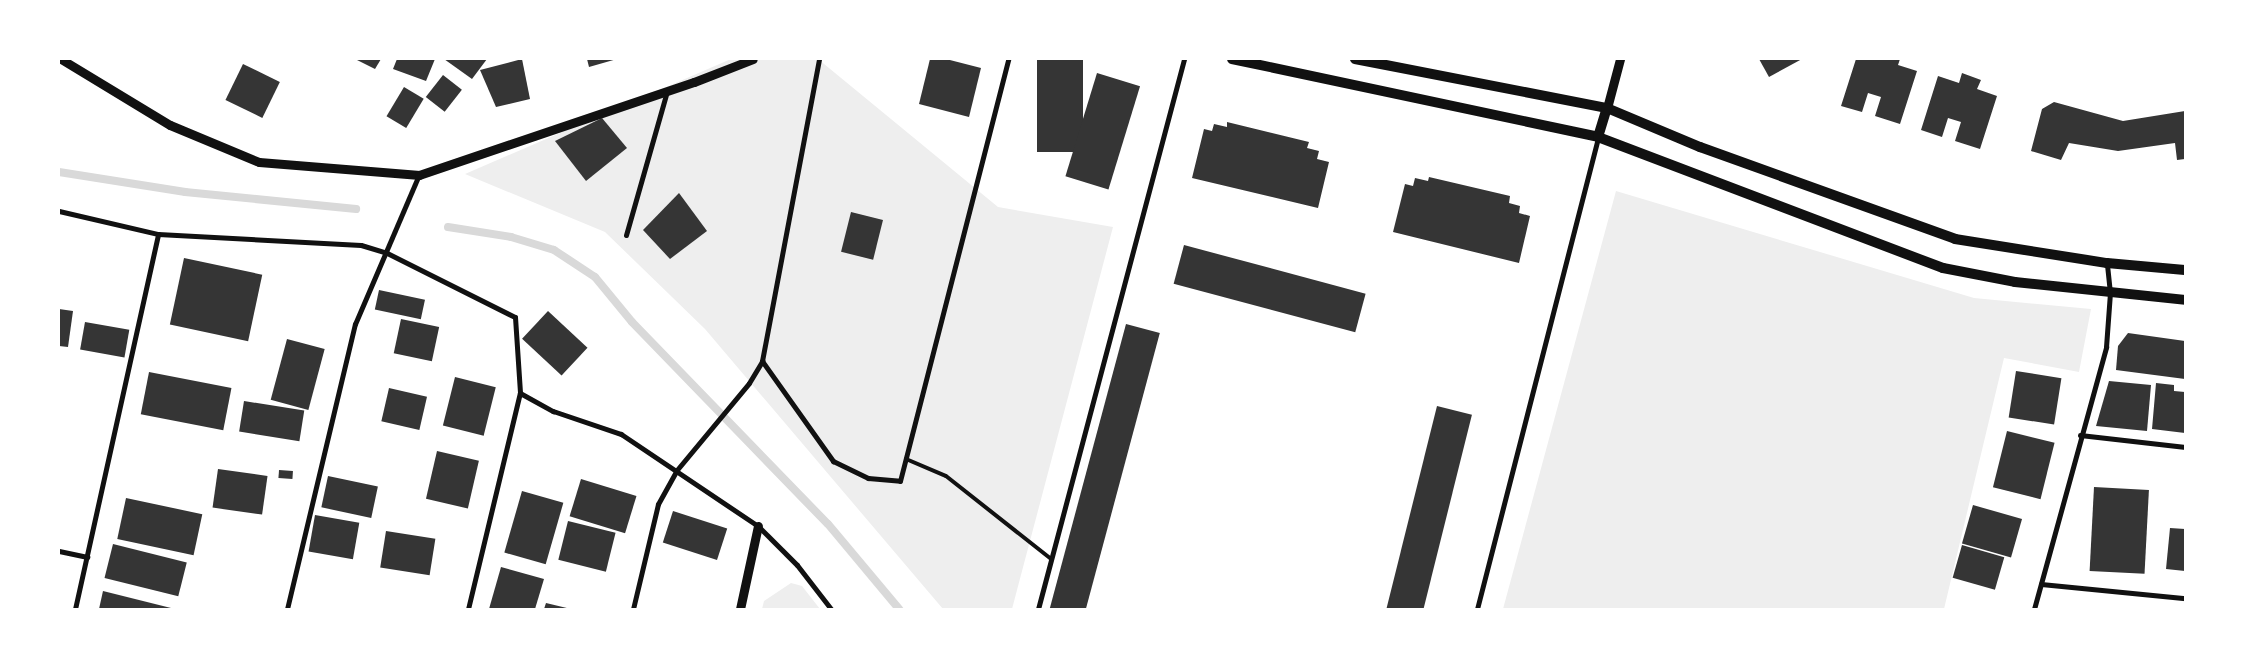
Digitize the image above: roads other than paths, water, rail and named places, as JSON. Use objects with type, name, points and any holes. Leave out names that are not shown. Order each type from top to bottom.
[{"type":"main road","points":[[1232,59],[1598,137],[1943,268],[2015,282],[2185,300]]},
{"type":"main road","points":[[1355,59],[1607,108],[1700,147],[1955,239],[2107,263],[2185,270]]},
{"type":"main road","points":[[1598,137],[1607,108]]},
{"type":"street","points":[[61,59],[170,125],[259,162],[420,175],[667,91],[753,59]]},
{"type":"street","points":[[633,609],[658,504],[676,471],[749,384],[762,361],[819,59]]},
{"type":"street","points":[[762,361],[838,465],[868,478],[900,481],[1008,59]]},
{"type":"street","points":[[1038,609],[1184,59]]},
{"type":"street","points":[[1607,108],[1620,59]]},
{"type":"street","points":[[626,235],[667,91]]},
{"type":"street","points":[[1477,609],[1598,137]]},
{"type":"street","points":[[286,609],[354,324],[420,175]]},
{"type":"street","points":[[59,211],[158,234],[361,245],[387,253],[515,317],[520,393],[468,609]]},
{"type":"street","points":[[75,609],[158,234]]},
{"type":"street","points":[[2034,609],[2080,435],[2106,347],[2110,293],[2107,263]]},
{"type":"street","points":[[520,393],[553,411],[621,434],[758,526],[797,565],[831,609]]},
{"type":"street","points":[[2080,435],[2185,447]]},
{"type":"street","points":[[740,609],[758,526]]},
{"type":"street","points":[[59,551],[87,557]]},
{"type":"street","points":[[2042,584],[2185,598]]},
{"type":"lane","points":[[906,459],[946,476],[1051,559]]},
{"type":"waterway","points":[[59,172],[185,192],[356,209]]},
{"type":"waterway","points":[[448,227],[511,237],[554,250],[595,277],[632,322],[828,524],[899,609]]}]
